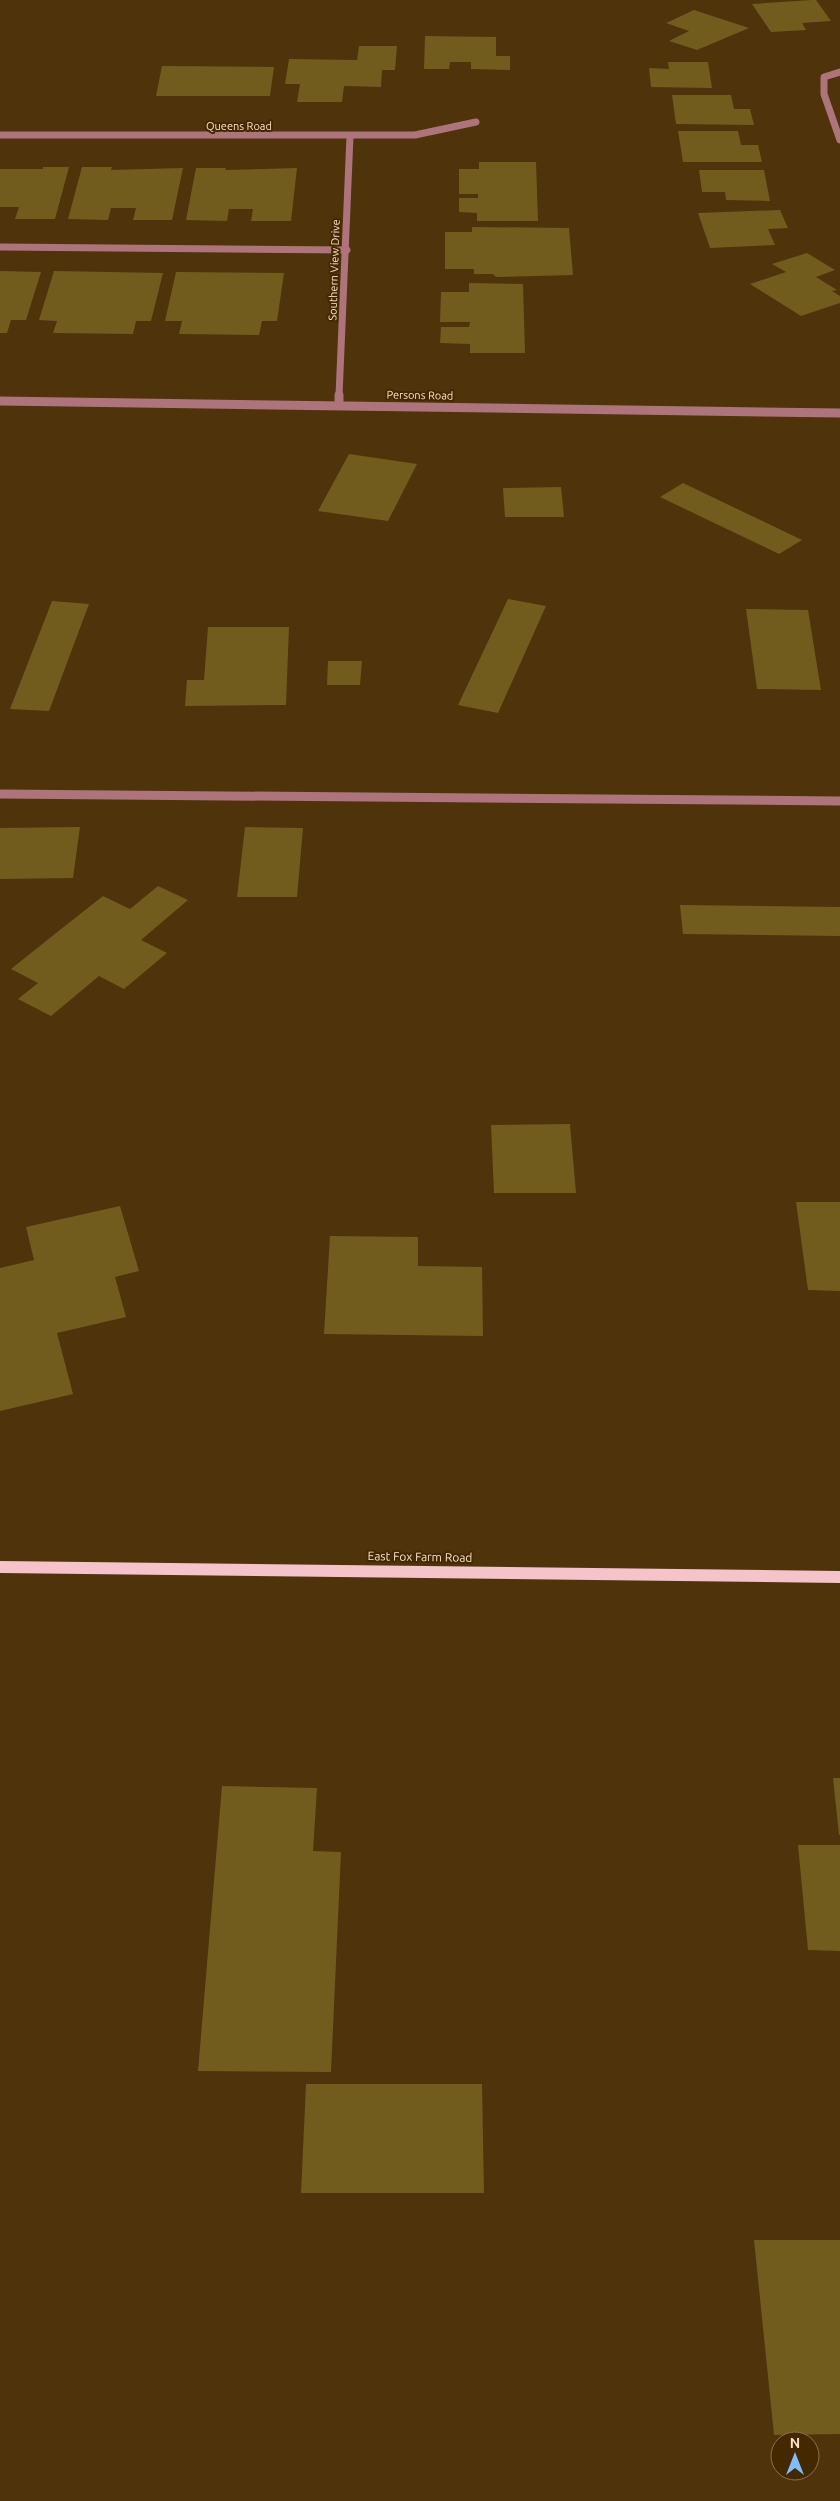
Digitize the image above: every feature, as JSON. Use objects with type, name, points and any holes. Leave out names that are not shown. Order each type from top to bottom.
[{"type":"main road","name":"East Fox Farm Road","points":[[0,1567],[840,1577]]},
{"type":"street","points":[[840,72],[824,77],[824,94],[840,140]]},
{"type":"street","name":"Queens Road","points":[[0,135],[416,135],[476,122]]},
{"type":"street","name":"Southern View Drive","points":[[339,404],[350,136]]},
{"type":"street","points":[[0,247],[346,250]]},
{"type":"street","name":"Persons Road","points":[[0,401],[840,412]]},
{"type":"street","points":[[0,794],[840,801]]},
{"type":"building","points":[[816,0],[831,21],[802,23],[806,30],[771,32],[752,4]]},
{"type":"building","points":[[694,10],[749,28],[697,50],[669,41],[689,31],[666,23]]},
{"type":"building","points":[[425,36],[496,37],[496,56],[510,56],[510,70],[471,69],[471,62],[450,62],[449,69],[424,69]]},
{"type":"building","points":[[359,46],[397,46],[395,70],[382,70],[381,87],[344,86],[342,102],[297,102],[300,84],[285,84],[289,59],[357,60]]},
{"type":"building","points":[[668,62],[708,62],[712,88],[651,87],[649,68],[669,69]]},
{"type":"building","points":[[162,66],[274,67],[270,96],[156,96]]},
{"type":"building","points":[[672,95],[731,95],[734,109],[750,109],[754,125],[676,124]]},
{"type":"building","points":[[678,131],[738,131],[741,145],[758,145],[762,162],[683,162]]},
{"type":"building","points":[[479,162],[536,162],[538,221],[477,221],[477,213],[459,212],[459,198],[478,198],[478,194],[459,194],[459,169],[479,169]]},
{"type":"building","points":[[43,167],[69,167],[55,219],[15,219],[19,207],[0,207],[0,169],[43,169]]},
{"type":"building","points":[[82,167],[112,167],[111,170],[183,168],[172,220],[133,220],[136,208],[111,208],[108,220],[68,219]]},
{"type":"building","points":[[196,168],[226,168],[225,170],[297,168],[291,221],[251,221],[253,209],[229,209],[227,221],[186,220]]},
{"type":"building","points":[[699,170],[764,170],[770,201],[726,200],[725,192],[702,192]]},
{"type":"building","points":[[780,210],[788,228],[768,229],[775,245],[710,248],[698,213]]},
{"type":"building","points":[[472,227],[569,228],[573,275],[496,277],[493,274],[474,274],[474,269],[445,269],[445,232],[472,232]]},
{"type":"building","points":[[807,253],[835,270],[816,277],[837,290],[832,291],[840,296],[840,303],[801,316],[750,284],[786,272],[772,264]]},
{"type":"building","points":[[0,271],[41,272],[26,320],[11,320],[7,333],[0,333]]},
{"type":"building","points":[[54,271],[163,273],[151,321],[136,321],[133,334],[53,333],[57,321],[39,320]]},
{"type":"building","points":[[176,272],[284,273],[277,321],[262,321],[259,335],[179,334],[182,321],[165,321]]},
{"type":"building","points":[[469,283],[523,284],[525,353],[470,353],[470,344],[440,343],[441,327],[469,327],[470,322],[440,322],[441,292],[469,292]]},
{"type":"building","points":[[349,454],[417,464],[388,521],[318,511]]},
{"type":"building","points":[[683,483],[802,540],[779,554],[660,497]]},
{"type":"building","points":[[561,487],[564,517],[505,517],[503,488]]},
{"type":"building","points":[[508,599],[546,606],[498,713],[458,705]]},
{"type":"building","points":[[52,601],[89,604],[49,711],[10,709]]},
{"type":"building","points":[[746,609],[808,610],[821,690],[757,689]]},
{"type":"building","points":[[208,627],[289,627],[286,705],[185,706],[187,680],[204,680]]},
{"type":"building","points":[[328,661],[362,661],[360,685],[327,685]]},
{"type":"building","points":[[80,827],[73,878],[0,879],[0,828]]},
{"type":"building","points":[[245,827],[303,828],[297,897],[237,897]]},
{"type":"building","points":[[158,886],[188,900],[141,940],[167,953],[124,989],[99,976],[51,1016],[18,999],[38,983],[11,969],[103,896],[130,909]]},
{"type":"building","points":[[680,905],[840,907],[840,936],[683,934]]},
{"type":"building","points":[[570,1124],[576,1193],[494,1193],[491,1125]]},
{"type":"building","points":[[796,1202],[840,1202],[840,1291],[808,1290]]},
{"type":"building","points":[[120,1206],[139,1271],[115,1277],[126,1317],[57,1333],[73,1394],[0,1411],[0,1268],[34,1260],[26,1227]]},
{"type":"building","points":[[330,1236],[418,1237],[418,1266],[482,1267],[483,1336],[324,1334]]},
{"type":"building","points":[[833,1778],[840,1778],[840,1835],[839,1835]]},
{"type":"building","points":[[222,1786],[317,1788],[313,1851],[341,1852],[331,2072],[198,2071]]},
{"type":"building","points":[[798,1845],[840,1845],[840,1951],[808,1950]]},
{"type":"building","points":[[306,2084],[482,2084],[484,2193],[301,2193]]},
{"type":"building","points":[[754,2240],[840,2240],[840,2434],[820,2434],[820,2431],[774,2431]]}]
